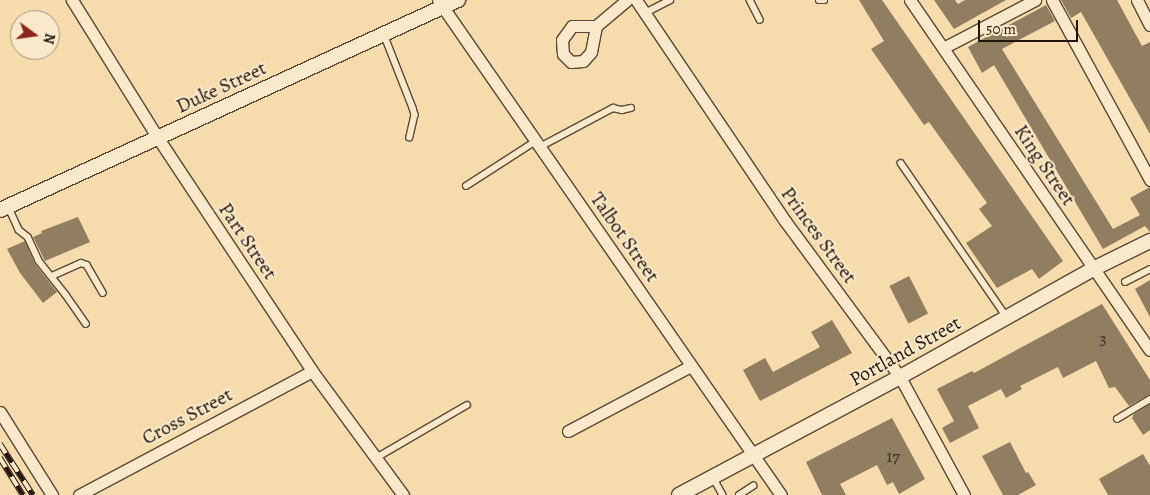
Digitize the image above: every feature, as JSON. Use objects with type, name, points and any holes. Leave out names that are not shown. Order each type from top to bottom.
[{"type":"street","name":"Part Street","points":[[72,0],[158,138],[312,371],[403,495]]},
{"type":"street","name":"Duke Street","points":[[4,208],[384,34],[440,3],[458,0]]},
{"type":"street","points":[[596,26],[627,0]]},
{"type":"street","name":"Princes Street","points":[[636,0],[784,221],[900,377],[964,495]]},
{"type":"street","name":"King Street","points":[[910,0],[1150,350]]},
{"type":"street","points":[[943,48],[1036,0]]},
{"type":"street","points":[[1052,0],[1150,180]]},
{"type":"street","points":[[1137,0],[1150,25]]},
{"type":"street","name":"Talbot Street","points":[[440,3],[781,495]]},
{"type":"street","name":"Portland Street","points":[[679,495],[900,377],[1093,269],[1150,240]]},
{"type":"street","points":[[568,431],[691,366]]},
{"type":"street","name":"Cross Street","points":[[79,495],[312,371]]},
{"type":"street","points":[[0,412],[52,495]]},
{"type":"lane","points":[[645,13],[670,0]]},
{"type":"lane","points":[[750,0],[760,20]]},
{"type":"lane","points":[[819,0],[824,0]]},
{"type":"lane","points":[[384,34],[415,115],[410,137]]},
{"type":"lane","points":[[466,186],[538,144],[613,108],[622,110],[630,108]]},
{"type":"lane","points":[[901,164],[1007,317]]},
{"type":"lane","points":[[4,208],[19,230],[28,237],[39,261],[86,324]]},
{"type":"lane","points":[[52,276],[81,263],[87,264],[103,293]]},
{"type":"lane","points":[[1125,282],[1150,269]]},
{"type":"lane","points":[[1117,419],[1150,398]]},
{"type":"lane","points":[[376,458],[467,405]]},
{"type":"lane","points":[[713,477],[724,495]]},
{"type":"lane","points":[[739,495],[753,486]]},
{"type":"building","points":[[859,0],[882,0],[1063,261],[1039,279],[1032,269],[997,288],[966,243],[992,226],[979,209],[987,203],[929,122],[924,125],[871,49],[884,41]]},
{"type":"building","points":[[934,0],[955,0],[958,4],[965,0],[1006,0],[954,29]]},
{"type":"building","points":[[1061,0],[1117,0],[1142,46],[1150,42],[1150,134],[1081,12],[1071,18]]},
{"type":"building","points":[[1046,5],[1055,21],[1002,49],[1113,229],[1140,215],[1130,198],[1150,187],[1150,232],[1145,226],[1103,249],[994,65],[982,73],[968,47]]},
{"type":"building","points":[[78,217],[90,242],[45,261],[33,237],[42,233],[41,231]]},
{"type":"building","points":[[25,241],[35,264],[57,292],[43,303],[20,273],[7,249]]},
{"type":"building","points":[[909,276],[928,313],[908,323],[889,286]]},
{"type":"building","points":[[1150,280],[1150,317],[1135,289]]},
{"type":"building","points":[[1102,304],[1150,380],[1150,394],[1129,406],[1115,387],[1109,388],[1096,361],[1063,378],[1058,367],[1020,386],[1022,389],[1006,398],[1001,389],[968,406],[979,428],[950,443],[942,428],[954,421],[937,389],[972,371],[974,373]]},
{"type":"building","points":[[832,320],[852,353],[760,401],[743,370],[765,358],[773,372],[820,347],[811,332]]},
{"type":"building","points":[[1150,404],[1150,430],[1143,435],[1132,418],[1134,414]]},
{"type":"building","points":[[892,418],[925,479],[899,494],[893,482],[887,485],[877,465],[840,484],[846,495],[822,495],[806,462]]},
{"type":"building","points":[[1010,442],[1026,473],[1028,472],[1036,485],[1018,495],[1003,495],[982,456]]},
{"type":"building","points":[[1143,454],[1150,466],[1150,495],[1108,495],[1099,479]]},
{"type":"railway","points":[[0,444],[33,495]]},
{"type":"railway","points":[[0,458],[23,495]]}]
